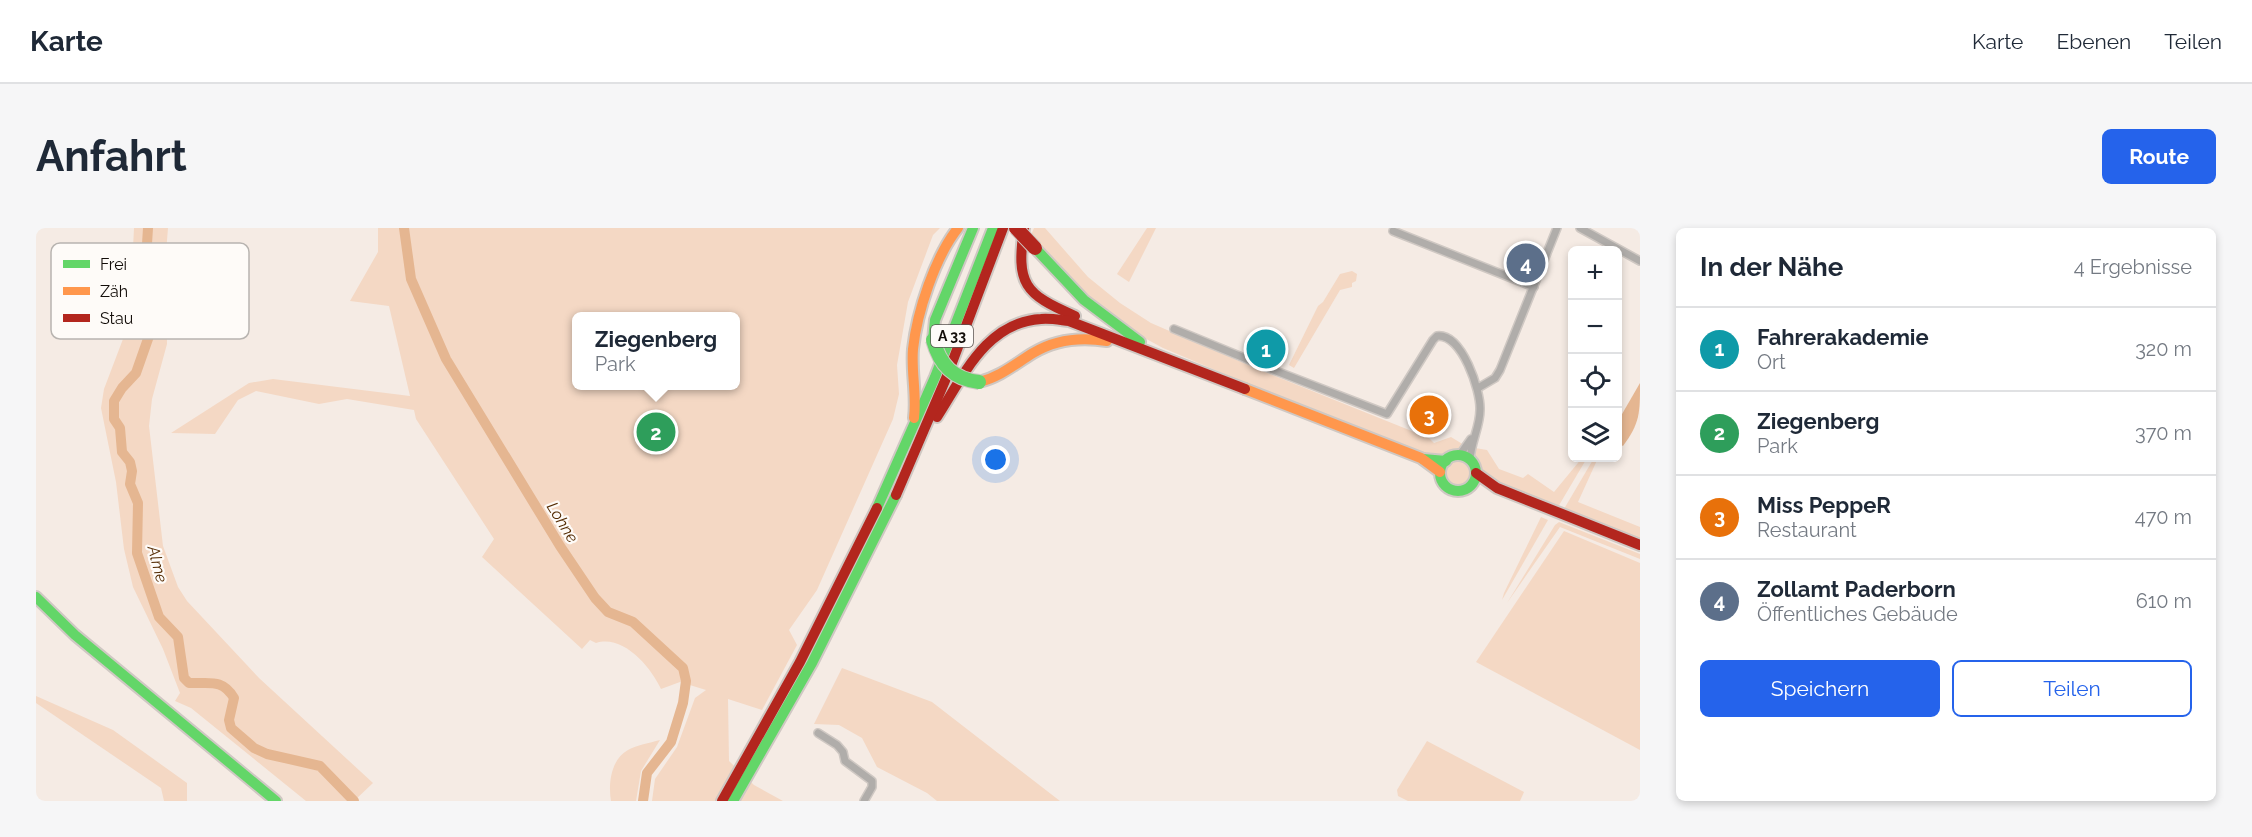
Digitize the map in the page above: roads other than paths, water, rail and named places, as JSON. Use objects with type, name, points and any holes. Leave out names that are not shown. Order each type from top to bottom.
[{"type":"main road","points":[[973,228],[935,320],[933,340],[937,356],[952,374],[969,381],[979,382],[998,376],[1042,348],[1070,339],[1101,340],[1143,347]]},
{"type":"main road","name":"A 33","points":[[914,442],[993,228]]},
{"type":"main road","name":"A 33","points":[[733,801],[820,639],[878,511],[951,368],[1004,228]]},
{"type":"main road","points":[[1016,228],[1076,295],[1143,347]]},
{"type":"main road","points":[[1024,228],[1019,263],[1021,274],[1030,290],[1053,307],[1143,347]]},
{"type":"main road","points":[[914,442],[916,403],[913,350],[916,333],[942,251],[957,229]]},
{"type":"main road","points":[[914,442],[986,343],[997,333],[1023,321],[1053,318],[1069,321],[1221,375],[1267,397],[1443,466]]},
{"type":"main road","points":[[1474,479],[1462,490],[1451,490],[1443,483],[1443,466],[1452,457],[1465,458],[1474,479],[1640,545]]},
{"type":"main road","points":[[36,597],[75,635],[276,801]]},
{"type":"main road","name":"A 33","points":[[722,801],[820,639]]},
{"type":"street","points":[[1478,388],[1495,378],[1557,228]]},
{"type":"street","points":[[1580,228],[1640,261]]},
{"type":"street","points":[[1392,231],[1534,287]]},
{"type":"street","points":[[1174,329],[1387,414],[1433,340],[1441,335],[1455,342],[1478,388],[1480,418],[1465,458]]},
{"type":"street","points":[[818,734],[837,745],[843,752],[845,761],[872,781],[872,788],[864,801]]},
{"type":"waterway","name":"Alme","points":[[147,243],[148,228]]},
{"type":"waterway","name":"Lohne","points":[[404,228],[411,279],[446,359],[560,546],[595,598],[608,612],[633,622],[683,668],[686,681],[683,703],[671,742],[647,773],[643,801]]},
{"type":"waterway","name":"Alme","points":[[148,339],[136,373],[114,401],[114,419],[120,428],[122,452],[130,462],[132,471],[130,484],[138,503],[137,553],[159,617],[178,637],[184,678],[189,683],[214,683],[225,687],[234,698],[229,720],[231,728],[254,748],[267,754],[320,766],[354,801]]},
{"type":"place","name":"Zollamt Paderborn","points":[[1526,263]]},
{"type":"place","name":"Fahrerakademie","points":[[1266,349]]},
{"type":"place","name":"Miss PeppeR","points":[[1429,415]]},
{"type":"place","name":"Ziegenberg","points":[[656,432]]}]
